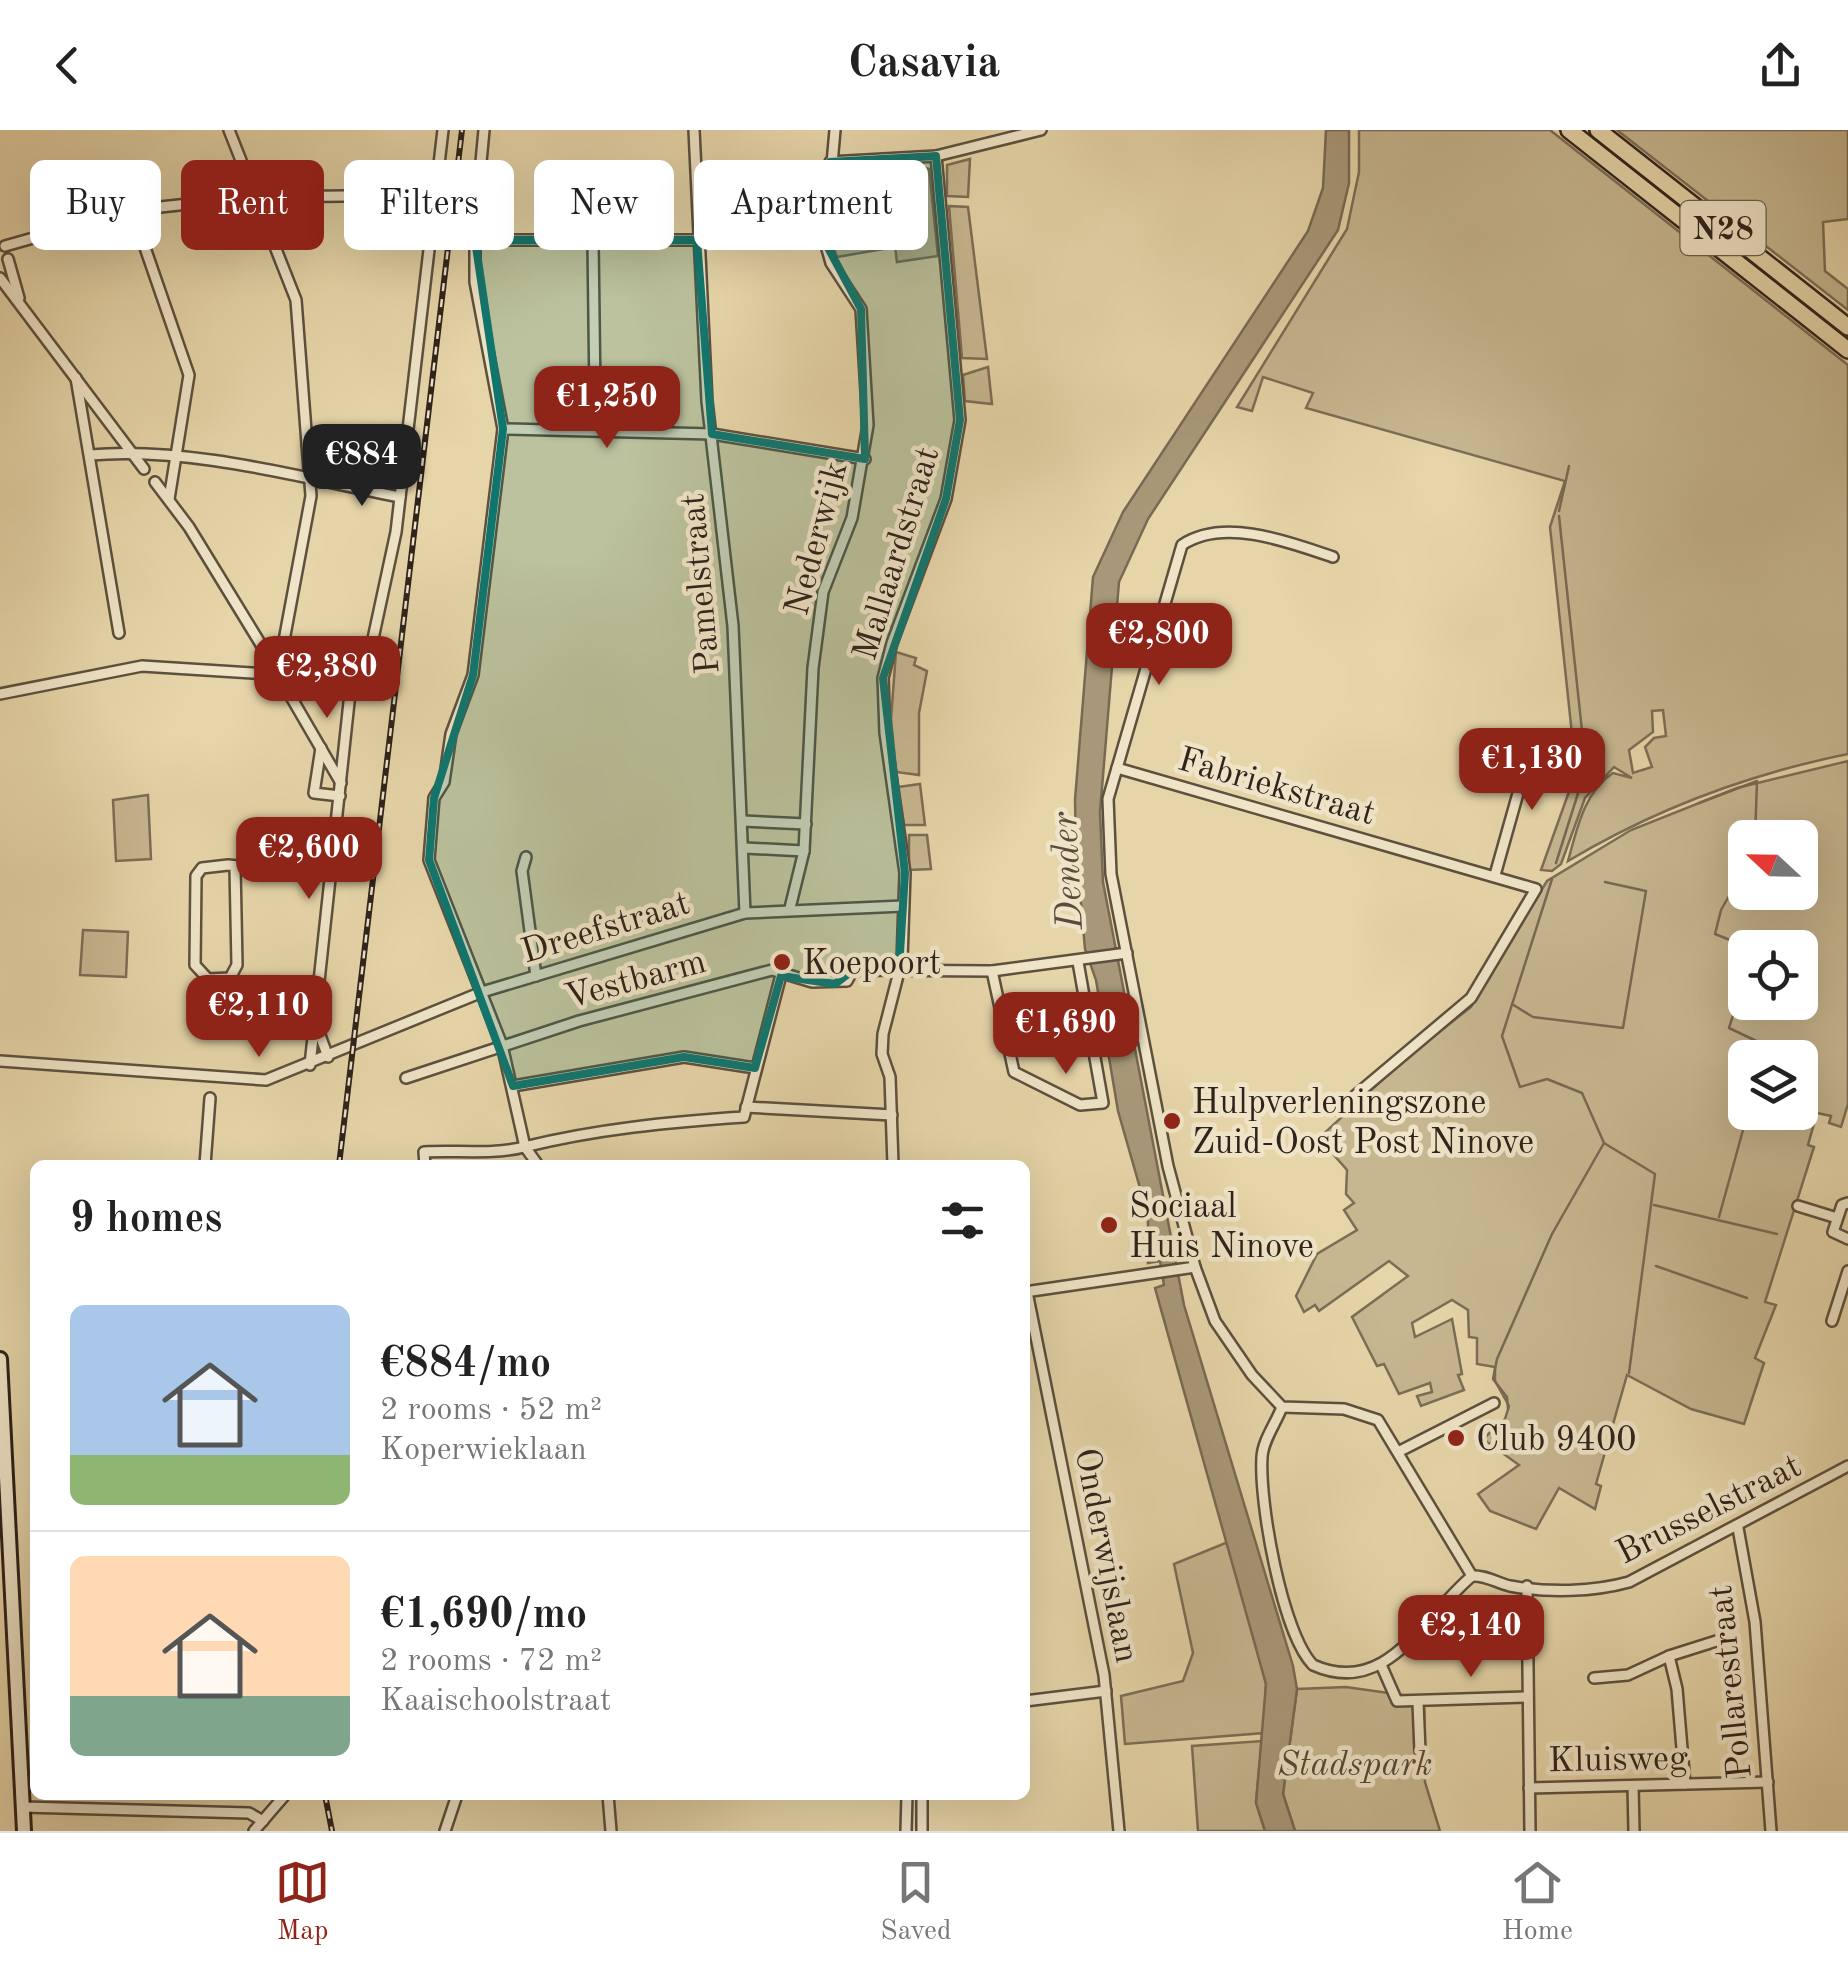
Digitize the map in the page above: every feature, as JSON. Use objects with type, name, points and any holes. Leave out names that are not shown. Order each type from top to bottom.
[{"type":"highway","name":"N28","points":[[1569,130],[1848,350]]},
{"type":"highway","name":"N28","points":[[1598,130],[1848,327]]},
{"type":"main road","points":[[0,1360],[24,1731],[24,1831]]},
{"type":"street","points":[[228,130],[240,160]]},
{"type":"street","points":[[440,160],[443,130]]},
{"type":"street","points":[[481,160],[484,130]]},
{"type":"street","name":"Pamelstraat","points":[[694,130],[695,160]]},
{"type":"street","name":"Nederwijk","points":[[830,160],[835,130]]},
{"type":"street","points":[[865,160],[936,156],[1041,130]]},
{"type":"street","name":"Mallaardstraat","points":[[894,1160],[883,1034],[899,969],[904,863],[886,733],[884,678],[892,643],[946,499],[960,420],[936,156]]},
{"type":"street","points":[[20,300],[4,262],[3,245],[30,238]]},
{"type":"street","points":[[146,250],[189,375],[169,499]]},
{"type":"street","points":[[266,674],[276,662],[311,498],[296,300],[276,250]]},
{"type":"street","points":[[310,1065],[350,693],[371,648],[400,497],[430,250]]},
{"type":"street","points":[[475,250],[477,295],[503,429],[473,675],[451,734],[444,782],[434,798],[428,860],[502,1044],[526,1147],[535,1160]]},
{"type":"street","points":[[593,250],[595,396]]},
{"type":"street","name":"Pamelstraat","points":[[699,250],[712,434],[733,626],[745,913]]},
{"type":"street","name":"Nederwijk","points":[[790,908],[804,850],[813,668],[823,592],[852,518],[868,424],[861,309],[827,250]]},
{"type":"street","points":[[0,278],[144,469]]},
{"type":"street","points":[[76,378],[119,633]]},
{"type":"street","points":[[503,429],[712,434],[865,459]]},
{"type":"street","points":[[90,455],[130,451],[176,457],[400,497]]},
{"type":"street","points":[[155,482],[285,670],[280,678]]},
{"type":"street","points":[[1282,1407],[1262,1454],[1281,1594],[1307,1658],[1328,1671],[1349,1675],[1382,1667],[1450,1592],[1472,1576],[1383,1424],[1370,1415],[1333,1408],[1282,1407],[1237,1355],[1187,1270],[1125,954],[1108,836],[1108,799],[1182,546],[1206,534],[1242,535],[1277,538],[1332,557]]},
{"type":"street","points":[[0,694],[142,666],[266,674],[280,678],[341,783]]},
{"type":"street","points":[[1495,876],[1533,740]]},
{"type":"street","points":[[320,748],[314,794],[340,796]]},
{"type":"street","name":"Fabriekstraat","points":[[1117,768],[1536,889],[1471,998],[1338,1110]]},
{"type":"street","points":[[744,822],[806,824]]},
{"type":"street","points":[[745,848],[804,850]]},
{"type":"street","points":[[526,857],[522,871],[536,976]]},
{"type":"street","points":[[235,867],[237,966],[230,978],[205,978],[195,965],[198,873],[206,866],[235,867],[331,875]]},
{"type":"street","name":"Dreefstraat","points":[[0,1061],[266,1080],[328,1058],[482,992],[745,913],[790,908],[903,906]]},
{"type":"street","name":"Vestbarm","points":[[406,1078],[502,1044],[772,970],[835,984],[846,982],[852,970],[992,971],[1125,954]]},
{"type":"street","points":[[992,971],[1014,1072],[1080,1105],[1103,1103],[1078,962]]},
{"type":"street","points":[[745,1112],[782,975]]},
{"type":"street","points":[[316,1024],[328,1058]]},
{"type":"street","points":[[514,1086],[684,1057],[755,1068]]},
{"type":"street","points":[[204,1160],[212,1078]]},
{"type":"street","points":[[425,1160],[424,1152],[526,1147],[555,1136],[765,1108],[892,1115]]},
{"type":"street","points":[[1848,1203],[1842,1205],[1833,1232],[1848,1239]]},
{"type":"street","points":[[1798,1206],[1837,1218]]},
{"type":"street","points":[[1030,1291],[1187,1270]]},
{"type":"street","points":[[1832,1321],[1848,1271]]},
{"type":"street","name":"Onderwijslaan","points":[[1030,1310],[1075,1515],[1106,1691],[1119,1831]]},
{"type":"street","points":[[1398,1452],[1494,1403]]},
{"type":"street","name":"Brusselstraat","points":[[1472,1576],[1527,1586],[1616,1586],[1738,1528],[1848,1466]]},
{"type":"street","name":"Pollarestraat","points":[[1738,1528],[1755,1622],[1771,1831]]},
{"type":"street","points":[[1527,1586],[1530,1831]]},
{"type":"street","points":[[1594,1678],[1628,1676],[1668,1656],[1730,1638]]},
{"type":"street","points":[[1668,1656],[1677,1689],[1685,1784]]},
{"type":"street","points":[[1382,1667],[1397,1702],[1528,1697]]},
{"type":"street","points":[[1030,1700],[1106,1691]]},
{"type":"street","points":[[1418,1702],[1420,1750]]},
{"type":"street","name":"Kluisweg","points":[[1529,1788],[1768,1782]]},
{"type":"street","points":[[1633,1786],[1634,1831]]},
{"type":"street","points":[[254,1831],[281,1800]]},
{"type":"street","points":[[446,1831],[455,1800]]},
{"type":"street","points":[[608,1800],[611,1831]]},
{"type":"street","points":[[906,1831],[907,1800]]},
{"type":"street","points":[[922,1800],[922,1831]]},
{"type":"street","points":[[23,1807],[249,1813],[262,1821]]},
{"type":"highlighted area","points":[[936,156],[960,420],[946,499],[883,678],[905,873],[899,969],[853,970],[835,984],[781,976],[755,1068],[684,1057],[513,1086],[429,860],[434,798],[473,675],[503,429],[475,240],[697,240],[712,434],[865,459],[861,309],[825,242],[830,162]]},
{"type":"green space","points":[[1359,130],[1550,130],[1848,365],[1848,754],[1775,772],[1704,796],[1635,825],[1568,861],[1583,812],[1595,790],[1613,773],[1632,778],[1614,767],[1585,798],[1561,864],[1552,871],[1541,870],[1576,772],[1550,527],[1565,481],[1306,408],[1313,393],[1263,377],[1252,411],[1237,407],[1347,229],[1359,172]],"holes":[[[1663,710],[1666,736],[1654,738],[1645,747],[1652,767],[1633,773],[1629,750],[1653,732],[1652,711]]]},
{"type":"green space","points":[[1617,130],[1848,130],[1848,219],[1823,222],[1825,271],[1848,289],[1848,310]]},
{"type":"green space","points":[[970,159],[968,197],[947,196],[947,165]]},
{"type":"green space","points":[[929,169],[938,256],[897,262],[895,250],[928,250]]},
{"type":"green space","points":[[949,206],[968,207],[987,359],[962,358]]},
{"type":"green space","points":[[835,250],[878,250],[837,257]]},
{"type":"green space","points":[[988,367],[992,404],[965,401],[963,375]]},
{"type":"green space","points":[[896,652],[916,658],[914,665],[927,671],[919,713],[919,775],[896,772],[891,719]]},
{"type":"green space","points":[[1848,761],[1848,1104],[1841,1127],[1829,1123],[1831,1116],[1818,1113],[1818,1040],[1728,1040],[1728,1130],[1812,1130],[1808,1145],[1814,1147],[1765,1302],[1776,1305],[1755,1358],[1764,1363],[1744,1424],[1691,1409],[1627,1375],[1596,1484],[1601,1486],[1595,1509],[1559,1488],[1536,1529],[1490,1511],[1478,1494],[1519,1465],[1483,1439],[1505,1419],[1509,1406],[1495,1381],[1495,1367],[1477,1364],[1477,1338],[1469,1337],[1468,1310],[1452,1300],[1412,1323],[1415,1337],[1452,1319],[1462,1374],[1458,1375],[1464,1390],[1421,1406],[1417,1396],[1432,1392],[1430,1383],[1399,1394],[1384,1364],[1377,1366],[1352,1317],[1408,1276],[1389,1261],[1319,1311],[1315,1305],[1304,1312],[1296,1296],[1317,1254],[1357,1230],[1344,1210],[1354,1203],[1346,1194],[1347,1170],[1319,1138],[1408,1056],[1471,1007],[1547,881],[1631,830],[1737,788]]},
{"type":"green space","points":[[920,784],[925,825],[904,825],[898,787]]},
{"type":"green space","points":[[148,795],[151,859],[116,861],[113,800]]},
{"type":"green space","points":[[909,835],[927,835],[931,869],[909,870]]},
{"type":"green space","points":[[83,930],[128,932],[126,977],[80,975]]},
{"type":"green space","points":[[1228,1542],[1266,1684],[1264,1733],[1125,1744],[1121,1696],[1183,1681],[1193,1653],[1174,1564]]},
{"type":"green space","name":"Stadspark","points":[[1346,1687],[1424,1698],[1425,1782],[1440,1831],[1295,1831],[1283,1794],[1297,1689]]},
{"type":"green space","points":[[1262,1741],[1256,1802],[1265,1831],[1198,1831],[1192,1746]]},
{"type":"shaded area","points":[[1326,130],[1349,130],[1349,183],[1338,230],[1148,519],[1119,582],[1100,812],[1103,882],[1184,1305],[1297,1689],[1283,1794],[1295,1831],[1265,1831],[1256,1803],[1266,1684],[1155,1288],[1164,1285],[1160,1261],[1148,1263],[1148,1216],[1118,1111],[1096,980],[1085,949],[1075,800],[1093,577],[1123,512],[1308,231],[1323,188]]},
{"type":"waterway","points":[[1559,511],[1569,466]]},
{"type":"waterway","points":[[1556,863],[1586,768],[1559,516]]},
{"type":"waterway","points":[[1699,803],[1757,781],[1756,820]]},
{"type":"waterway","points":[[1552,879],[1502,1036],[1520,1087],[1547,1079],[1582,1093],[1604,1143],[1655,1174],[1629,1373]]},
{"type":"waterway","points":[[1512,1004],[1533,1017],[1623,1028],[1646,891],[1605,882]]},
{"type":"waterway","points":[[1728,898],[1715,934],[1728,939]]},
{"type":"waterway","points":[[1732,1020],[1729,1028],[1754,1040]]},
{"type":"waterway","points":[[1719,1217],[1743,1130]]},
{"type":"waterway","points":[[1508,1409],[1507,1397],[1493,1379],[1497,1359],[1552,1234],[1604,1143]]},
{"type":"waterway","points":[[1654,1205],[1777,1234]]},
{"type":"waterway","points":[[1656,1266],[1747,1298]]},
{"type":"railway","points":[[340,1160],[462,130]]},
{"type":"railway","points":[[326,1800],[332,1831]]},
{"type":"place","name":"Koepoort","points":[[782,962]]},
{"type":"place","name":"Hulpverleningszone Zuid-Oost Post Ninove","points":[[1172,1121]]},
{"type":"place","name":"Sociaal Huis Ninove","points":[[1109,1225]]},
{"type":"place","name":"Club 9400","points":[[1456,1438]]},
{"type":"water label","name":"Dender","points":[[1066,871]]}]
